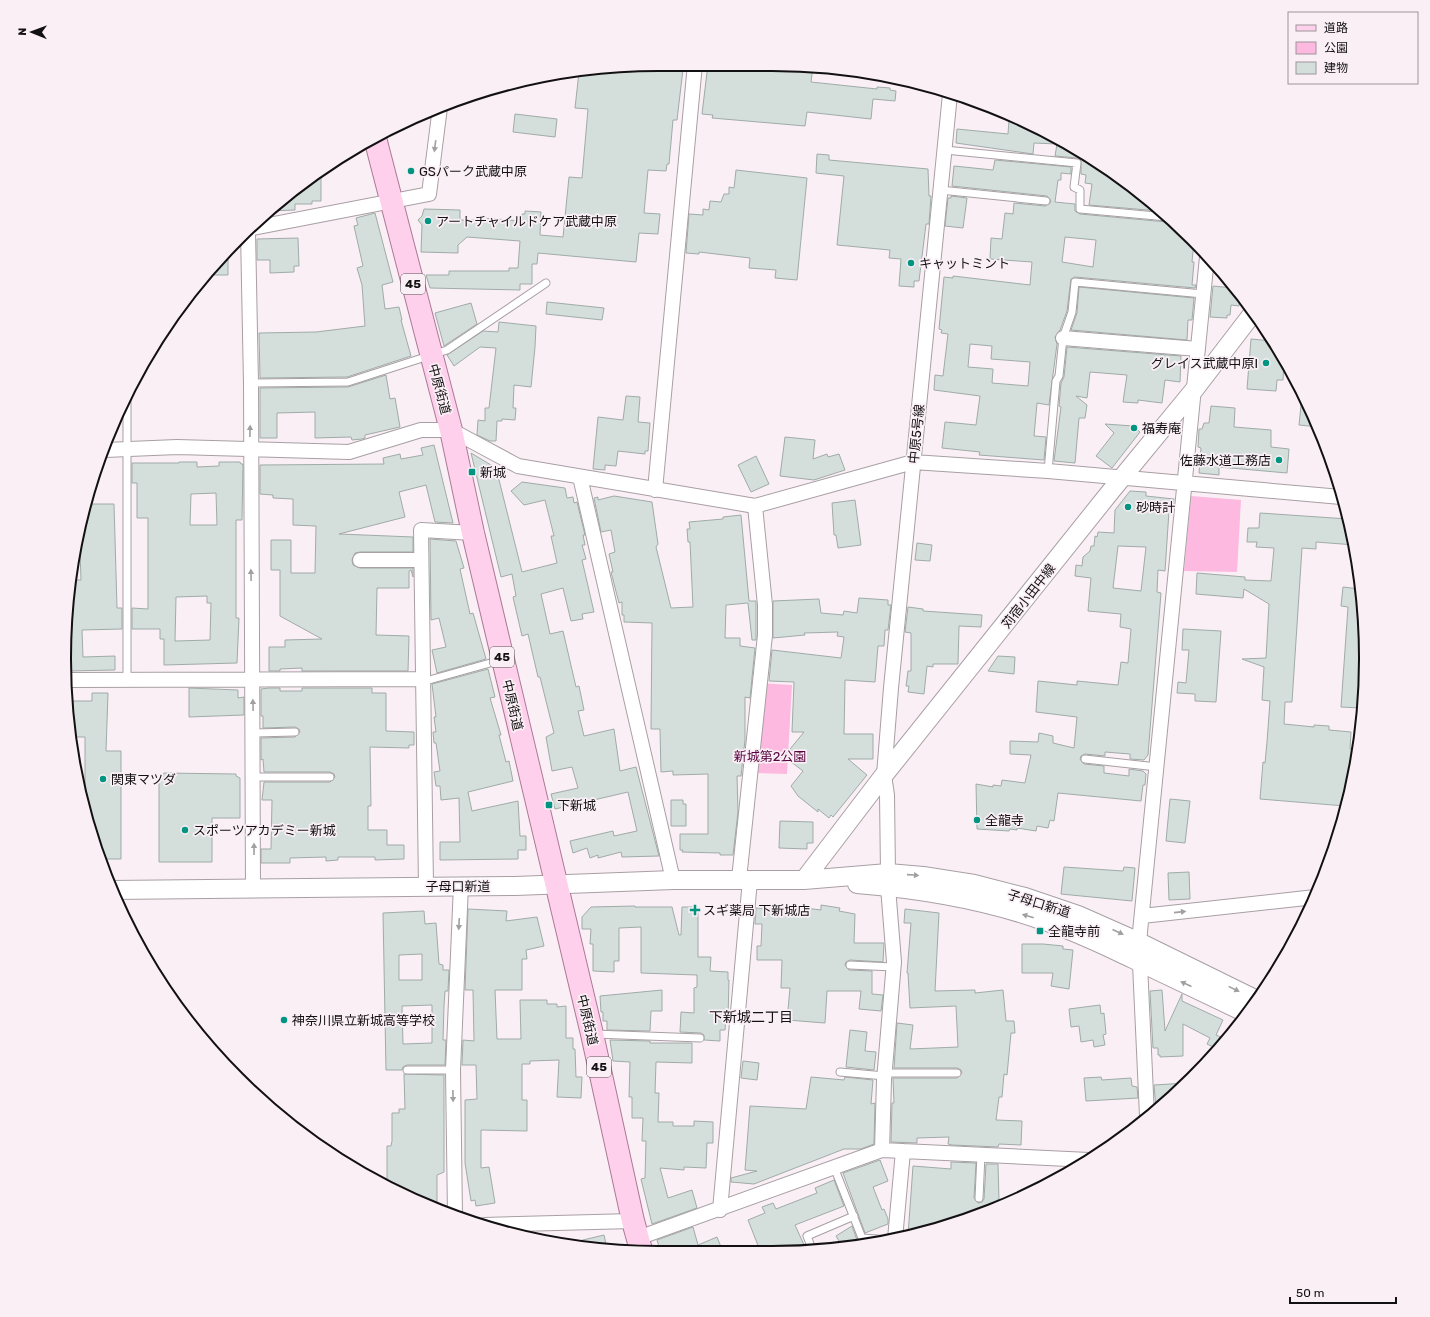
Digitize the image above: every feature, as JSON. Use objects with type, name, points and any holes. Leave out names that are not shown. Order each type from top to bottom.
[{"type":"main road","name":"中原街道","points":[[377,144],[450,430],[555,884],[592,1034],[637,1236]]},
{"type":"street","points":[[655,490],[695,71]]},
{"type":"street","name":"中原5号線","points":[[882,1150],[885,1074],[894,968],[888,880],[887,795],[884,775],[913,462],[950,99]]},
{"type":"street","points":[[261,226],[391,200],[430,194],[439,114]]},
{"type":"street","points":[[248,238],[251,383],[250,449],[254,888]]},
{"type":"street","points":[[1147,1110],[1139,942],[1206,264]]},
{"type":"street","name":"苅宿小田中線","points":[[804,880],[884,775],[1121,478],[1194,390],[1250,317]]},
{"type":"street","points":[[1063,338],[1198,349]]},
{"type":"street","points":[[110,450],[177,447],[349,452],[421,430],[450,430],[518,466],[755,506],[913,462],[1048,471],[1336,497]]},
{"type":"street","points":[[580,477],[673,880]]},
{"type":"street","points":[[720,1210],[765,635],[765,606],[755,506]]},
{"type":"street","points":[[426,886],[421,530],[473,533]]},
{"type":"street","points":[[360,560],[421,560]]},
{"type":"street","points":[[72,680],[252,678],[422,680]]},
{"type":"street","name":"子母口新道","points":[[119,890],[555,884],[673,880],[888,880],[923,876],[967,883],[1025,897],[1078,915],[1139,942],[1251,997]]},
{"type":"street","name":"子母口新道","points":[[888,880],[994,906],[1041,920],[1088,938],[1242,1011]]},
{"type":"street","points":[[455,1209],[452,1070],[461,885]]},
{"type":"street","points":[[1142,916],[1307,899]]},
{"type":"street","points":[[513,1228],[637,1236],[720,1210],[882,1150],[1078,1159]]},
{"type":"street","points":[[895,1233],[902,1151]]},
{"type":"lane","points":[[945,150],[1077,163],[1074,187],[1080,190],[1080,209],[1158,216]]},
{"type":"lane","points":[[940,190],[1046,202]]},
{"type":"lane","points":[[1048,471],[1056,381],[1059,376],[1063,338],[1072,312],[1075,282],[1203,294]]},
{"type":"lane","points":[[251,383],[348,382],[431,356],[447,350],[546,283]]},
{"type":"lane","points":[[127,410],[127,680]]},
{"type":"lane","points":[[422,680],[503,659]]},
{"type":"lane","points":[[253,732],[296,732]]},
{"type":"lane","points":[[1085,759],[1157,767]]},
{"type":"lane","points":[[254,776],[330,776]]},
{"type":"lane","points":[[850,965],[894,968]]},
{"type":"lane","points":[[592,1034],[700,1038]]},
{"type":"lane","points":[[407,1070],[452,1070]]},
{"type":"lane","points":[[840,1072],[885,1074],[958,1073]]},
{"type":"lane","points":[[979,1198],[981,1154]]},
{"type":"lane","points":[[834,1167],[862,1238],[866,1238]]},
{"type":"lane","points":[[810,1245],[807,1236],[854,1216]]},
{"type":"green space","points":[[1191,496],[1241,500],[1237,572],[1184,571]]},
{"type":"green space","name":"新城第2公園","points":[[760,683],[792,685],[787,774],[751,773]]},
{"type":"building","points":[[683,71],[677,120],[673,120],[669,164],[667,164],[666,171],[648,170],[644,213],[660,214],[658,234],[639,233],[636,262],[538,253],[537,264],[532,264],[532,284],[520,284],[520,290],[430,288],[426,275],[449,275],[449,271],[509,271],[509,268],[518,268],[520,241],[467,237],[458,245],[458,253],[421,252],[422,225],[418,220],[422,216],[424,209],[460,210],[460,220],[482,220],[482,218],[522,221],[522,214],[525,214],[525,211],[541,212],[540,235],[563,237],[569,177],[582,178],[588,109],[575,108],[578,77],[620,72]]},
{"type":"building","points":[[707,71],[812,72],[811,82],[877,89],[877,87],[890,88],[890,90],[896,91],[895,101],[873,99],[871,119],[807,112],[805,126],[712,118],[713,115],[702,114]]},
{"type":"building","points":[[515,114],[557,119],[555,137],[513,132]]},
{"type":"building","points":[[1009,122],[1053,144],[1034,143],[1033,154],[956,143],[957,129],[1008,134]]},
{"type":"building","points":[[1057,146],[1098,170],[1129,192],[1151,210],[1089,205],[1092,184],[1085,183],[1086,175],[1081,174],[1081,161],[1077,158],[1055,156]]},
{"type":"building","points":[[817,154],[829,155],[829,160],[928,169],[929,196],[931,196],[929,224],[926,224],[919,281],[914,281],[914,287],[899,286],[901,259],[889,258],[890,250],[837,245],[844,176],[816,173]]},
{"type":"building","points":[[995,160],[1071,167],[1071,174],[1061,173],[1061,180],[1058,180],[1055,202],[1075,204],[1075,211],[1080,214],[1164,222],[1193,250],[1192,262],[1194,262],[1192,285],[1196,285],[1195,288],[1075,277],[1071,279],[1067,311],[1060,330],[1055,337],[1057,344],[1049,405],[1037,403],[1034,436],[1046,437],[1044,460],[979,455],[980,452],[942,448],[945,422],[976,425],[980,396],[934,390],[935,375],[943,376],[948,334],[941,333],[942,330],[939,329],[944,277],[953,278],[953,276],[1030,285],[1032,262],[990,259],[991,238],[1002,239],[1005,213],[1013,214],[1014,203],[1045,206],[1051,202],[1047,196],[952,186],[954,166],[993,170]],"holes":[[[1065,237],[1096,240],[1093,267],[1062,262]],[[970,344],[992,346],[991,359],[1030,362],[1028,386],[992,383],[993,369],[968,367]]]},
{"type":"building","points":[[736,170],[807,178],[797,280],[775,278],[776,270],[749,268],[750,258],[699,252],[699,254],[686,253],[689,214],[703,215],[703,209],[709,210],[710,201],[721,202],[724,194],[729,194],[729,187],[734,188]]},
{"type":"building","points":[[321,178],[321,201],[312,201],[312,204],[295,204],[295,210],[279,211]]},
{"type":"building","points":[[951,196],[967,198],[963,228],[945,226],[948,198],[951,198]]},
{"type":"building","points":[[375,213],[393,282],[382,285],[385,309],[399,307],[411,356],[347,377],[260,378],[259,333],[316,332],[365,326],[362,285],[357,268],[363,266],[354,226],[358,225],[356,218]]},
{"type":"building","points":[[298,238],[299,266],[294,266],[294,272],[270,273],[270,260],[257,260],[257,239]]},
{"type":"building","points":[[228,259],[228,275],[214,275]]},
{"type":"building","points":[[1213,286],[1227,287],[1239,303],[1239,306],[1231,305],[1230,315],[1227,315],[1227,318],[1210,317]]},
{"type":"building","points":[[1079,287],[1194,298],[1192,320],[1188,320],[1187,340],[1071,330],[1077,313]]},
{"type":"building","points":[[547,302],[604,308],[602,320],[546,314]]},
{"type":"building","points":[[471,303],[477,324],[444,346],[435,313]]},
{"type":"building","points":[[499,322],[536,326],[535,347],[531,387],[514,385],[513,408],[516,408],[515,420],[502,419],[502,421],[497,421],[496,441],[490,441],[477,435],[478,420],[485,421],[485,408],[489,408],[496,348],[480,347],[454,366],[447,355],[483,331],[498,332]]},
{"type":"building","name":"グレイス武蔵中原I","points":[[1251,339],[1265,340],[1283,372],[1283,380],[1277,380],[1276,391],[1247,389]]},
{"type":"building","points":[[1067,347],[1181,356],[1180,382],[1165,380],[1162,403],[1138,400],[1138,403],[1123,402],[1127,375],[1090,372],[1087,398],[1076,396],[1087,405],[1085,418],[1079,418],[1075,463],[1054,461],[1061,407],[1059,406],[1061,383],[1064,377]]},
{"type":"building","points":[[386,375],[390,399],[395,398],[400,427],[365,435],[365,438],[362,439],[352,440],[351,437],[315,438],[315,412],[277,413],[277,438],[260,438],[260,388],[348,387]]},
{"type":"building","points":[[626,396],[640,397],[638,422],[650,423],[648,451],[645,451],[645,454],[618,451],[616,466],[605,465],[605,470],[593,469],[598,417],[623,420]]},
{"type":"building","points":[[1211,406],[1235,408],[1234,427],[1271,430],[1271,447],[1289,449],[1287,473],[1219,467],[1219,475],[1199,473],[1201,448],[1198,447],[1199,429],[1202,429],[1204,423],[1209,423]]},
{"type":"building","points":[[1301,406],[1310,426],[1299,425]]},
{"type":"building","points":[[1105,424],[1133,426],[1140,432],[1112,468],[1096,456],[1114,433]]},
{"type":"building","points":[[785,437],[815,440],[813,459],[827,454],[828,457],[839,454],[845,470],[814,480],[780,476]]},
{"type":"building","points":[[434,445],[453,523],[435,522],[426,485],[399,492],[405,517],[339,534],[413,537],[413,552],[360,552],[355,553],[352,560],[353,565],[360,568],[413,568],[413,577],[411,570],[409,571],[409,588],[377,588],[376,635],[409,636],[408,671],[302,671],[302,668],[269,671],[269,647],[285,647],[285,640],[322,639],[280,616],[280,570],[271,570],[271,540],[291,540],[291,573],[315,573],[316,526],[293,525],[293,499],[273,498],[273,495],[260,494],[260,465],[384,464],[383,458],[400,454],[401,459],[423,455],[421,448]]},
{"type":"building","points":[[471,453],[496,468],[522,572],[557,563],[551,536],[554,536],[545,500],[524,505],[511,491],[522,482],[565,488],[567,498],[573,497],[574,503],[577,502],[585,535],[583,535],[585,545],[582,545],[586,559],[582,560],[594,612],[582,614],[583,619],[571,621],[563,588],[541,594],[550,634],[563,631],[576,687],[579,686],[584,710],[578,711],[584,736],[614,729],[620,771],[636,767],[659,856],[622,857],[621,852],[598,858],[598,855],[590,858],[587,848],[573,853],[570,841],[613,831],[614,836],[637,831],[628,792],[555,809],[551,794],[578,788],[572,767],[552,771],[546,737],[554,733],[540,677],[538,677],[528,634],[522,636],[513,597],[516,596],[512,574],[501,577]]},
{"type":"building","points":[[756,456],[769,484],[751,492],[738,465]]},
{"type":"building","points":[[197,462],[197,467],[219,466],[219,462],[240,462],[243,464],[242,520],[236,520],[236,618],[239,618],[237,663],[164,665],[164,639],[160,639],[160,629],[132,629],[132,608],[148,609],[148,518],[137,518],[137,483],[132,483],[132,463]],"holes":[[[216,493],[217,525],[190,525],[191,494]],[[207,596],[207,603],[211,603],[210,640],[175,641],[176,597]]]},
{"type":"building","points":[[1130,491],[1146,492],[1146,496],[1174,499],[1172,511],[1169,511],[1165,571],[1158,570],[1157,592],[1161,593],[1148,755],[1144,760],[1130,759],[1130,754],[1105,752],[1105,756],[1085,754],[1081,756],[1080,759],[1084,764],[1104,766],[1104,773],[1129,776],[1129,769],[1143,771],[1146,774],[1141,801],[1058,793],[1054,821],[1050,820],[1048,828],[1037,826],[1036,831],[1017,828],[1017,830],[1010,829],[1009,831],[977,829],[976,784],[993,787],[993,785],[1001,786],[1002,780],[1025,783],[1031,755],[1010,754],[1010,741],[1038,742],[1039,733],[1053,736],[1053,743],[1074,748],[1077,717],[1036,712],[1038,681],[1077,685],[1077,681],[1118,685],[1121,662],[1128,663],[1131,629],[1120,627],[1121,614],[1088,611],[1091,578],[1075,576],[1076,565],[1082,566],[1083,557],[1090,551],[1091,546],[1094,546],[1095,536],[1097,537],[1098,532],[1114,533],[1115,510]],"holes":[[[1118,546],[1146,547],[1141,591],[1113,588]]]},
{"type":"building","points":[[614,496],[652,502],[658,544],[656,547],[671,608],[693,607],[690,542],[688,542],[687,529],[690,529],[689,522],[723,519],[723,517],[741,515],[749,601],[756,601],[756,640],[752,640],[748,603],[726,605],[725,638],[740,638],[740,646],[755,648],[750,698],[745,697],[745,740],[741,776],[737,776],[738,812],[733,855],[720,855],[720,853],[682,852],[683,850],[680,850],[680,834],[708,834],[708,774],[673,775],[673,771],[661,772],[660,729],[651,729],[652,623],[624,622],[624,615],[622,615],[622,602],[619,603],[611,572],[613,572],[609,554],[615,552],[611,530],[601,532],[594,498],[598,497],[598,500]]},
{"type":"building","points":[[855,500],[861,545],[838,548],[836,535],[834,535],[832,503]]},
{"type":"building","points":[[92,504],[114,504],[117,608],[122,608],[122,629],[82,630],[83,657],[115,656],[115,670],[71,671],[72,620],[76,582],[76,580],[81,580],[80,556]]},
{"type":"building","points":[[1260,513],[1342,519],[1348,544],[1316,542],[1316,549],[1302,548],[1292,702],[1285,702],[1284,724],[1314,727],[1314,725],[1329,726],[1329,730],[1351,732],[1350,749],[1352,749],[1340,806],[1260,799],[1263,762],[1265,763],[1270,701],[1262,700],[1264,667],[1242,659],[1266,658],[1269,604],[1244,589],[1243,598],[1196,594],[1197,573],[1245,577],[1245,580],[1271,581],[1274,548],[1256,547],[1257,542],[1247,542],[1248,528],[1259,528]]},
{"type":"building","points":[[430,539],[456,541],[464,568],[460,569],[470,614],[473,613],[486,659],[437,673],[432,650],[446,647],[439,618],[431,620]]},
{"type":"building","points":[[917,543],[932,545],[930,561],[915,560]]},
{"type":"building","points":[[1343,587],[1355,588],[1358,620],[1359,658],[1357,708],[1341,707],[1348,607],[1341,606]]},
{"type":"building","points":[[859,598],[888,600],[888,605],[891,605],[888,630],[885,630],[884,646],[878,646],[875,682],[845,680],[844,734],[873,734],[873,759],[848,759],[867,775],[833,817],[831,815],[829,818],[818,809],[818,812],[798,796],[791,786],[803,771],[786,758],[788,755],[786,754],[804,732],[792,732],[794,682],[769,681],[772,650],[841,658],[844,637],[837,636],[838,632],[804,633],[805,635],[773,638],[773,601],[819,599],[821,613],[843,615],[844,611],[857,613]]},
{"type":"building","points":[[908,607],[923,609],[923,611],[982,615],[981,627],[959,626],[958,664],[933,664],[933,667],[927,666],[924,694],[908,692],[909,686],[906,686],[908,671],[911,671],[911,633],[905,632]]},
{"type":"building","points":[[1183,629],[1221,631],[1216,702],[1195,701],[1195,694],[1177,693],[1178,682],[1186,683],[1189,650],[1182,650]]},
{"type":"building","points":[[998,656],[1015,657],[1014,674],[988,671]]},
{"type":"building","points":[[488,669],[495,697],[490,698],[501,735],[499,735],[506,762],[509,761],[513,781],[468,792],[472,811],[518,801],[520,836],[526,836],[526,850],[518,850],[518,859],[440,860],[440,842],[460,842],[459,798],[441,800],[440,786],[436,786],[434,772],[440,771],[436,743],[434,743],[433,732],[436,732],[434,717],[436,717],[432,684]]},
{"type":"building","points":[[189,688],[238,690],[238,698],[244,697],[244,715],[189,717]]},
{"type":"building","points":[[280,688],[280,691],[302,691],[302,688],[372,688],[372,693],[386,693],[386,731],[414,732],[414,745],[409,745],[409,748],[370,747],[371,806],[368,806],[368,830],[387,830],[387,845],[404,845],[404,859],[375,860],[375,857],[338,857],[338,860],[326,861],[326,857],[290,858],[290,863],[261,863],[261,849],[271,849],[272,800],[262,800],[264,782],[330,782],[335,777],[334,774],[330,772],[264,772],[263,759],[261,760],[261,738],[295,737],[300,732],[299,729],[295,727],[263,728],[263,716],[261,716],[261,689]]},
{"type":"building","name":"関東マツダ","points":[[92,693],[108,693],[106,751],[121,751],[121,859],[107,859],[91,811],[85,786],[85,737],[76,737],[72,701],[92,701]]},
{"type":"building","points":[[164,773],[236,774],[236,776],[240,778],[240,818],[212,818],[212,862],[159,862],[159,779]]},
{"type":"building","points":[[1170,799],[1190,801],[1185,843],[1166,841]]},
{"type":"building","points":[[671,800],[683,800],[683,804],[686,804],[686,826],[671,826]]},
{"type":"building","points":[[780,821],[813,822],[813,843],[807,843],[807,849],[779,848]]},
{"type":"building","points":[[1064,867],[1123,871],[1124,867],[1135,868],[1132,901],[1061,894]]},
{"type":"building","points":[[1189,872],[1190,899],[1169,900],[1168,873]]},
{"type":"building","points":[[821,905],[840,908],[839,911],[855,914],[854,943],[884,943],[883,962],[850,960],[846,962],[845,965],[849,970],[872,971],[872,994],[883,995],[881,1011],[859,1009],[861,991],[827,991],[825,1023],[787,1020],[790,988],[781,988],[782,960],[757,960],[757,946],[761,946],[762,924],[755,924],[756,908],[788,910],[789,906],[821,910]]},
{"type":"building","points":[[591,907],[672,907],[679,935],[681,935],[682,907],[698,907],[698,957],[711,957],[710,971],[728,972],[728,1018],[726,1018],[725,1030],[720,1030],[720,1041],[704,1040],[704,1035],[701,1033],[680,1032],[681,1012],[694,1013],[694,988],[697,987],[697,975],[641,973],[641,927],[619,928],[619,961],[614,961],[614,972],[593,971],[593,944],[590,944],[591,929],[582,929],[582,917]]},
{"type":"building","points":[[468,909],[507,911],[506,921],[537,917],[544,946],[526,950],[527,959],[522,959],[522,990],[495,990],[497,1039],[521,1039],[520,1000],[547,1000],[547,1004],[557,1004],[557,1007],[566,1006],[566,1038],[573,1038],[576,1077],[582,1077],[581,1098],[557,1097],[559,1060],[530,1061],[530,1064],[522,1064],[522,1100],[527,1100],[527,1131],[481,1130],[481,1168],[489,1167],[495,1203],[476,1206],[475,1200],[471,1201],[465,1163],[465,1100],[477,1099],[476,1065],[462,1065],[463,1040],[474,1041],[473,990],[465,990]]},
{"type":"building","points":[[905,909],[939,913],[935,991],[975,990],[975,993],[1003,990],[1006,1021],[1014,1021],[1015,1033],[1011,1033],[1007,1075],[1004,1074],[1002,1097],[999,1097],[996,1120],[1022,1121],[1021,1145],[999,1144],[998,1147],[952,1145],[948,1144],[949,1137],[917,1138],[917,1143],[891,1142],[892,1103],[894,1103],[893,1078],[957,1078],[962,1073],[961,1070],[957,1068],[894,1068],[897,1023],[913,1025],[910,1049],[958,1047],[956,1006],[910,1008],[907,973],[911,923],[904,923]]},
{"type":"building","points":[[424,911],[425,924],[436,923],[439,964],[443,965],[443,970],[449,970],[448,991],[445,991],[444,1005],[443,1040],[446,1040],[445,1065],[407,1065],[403,1067],[402,1070],[386,1070],[383,913]],"holes":[[[422,954],[422,980],[399,980],[399,955]],[[432,1005],[432,1043],[403,1044],[402,1006]]]},
{"type":"building","points":[[1022,944],[1063,946],[1063,949],[1073,950],[1069,989],[1051,986],[1053,973],[1022,973]]},
{"type":"building","points":[[662,990],[662,1011],[651,1011],[650,1031],[607,1030],[607,1021],[603,1021],[603,1012],[601,1012],[600,996]]},
{"type":"building","points":[[1162,990],[1165,1031],[1182,994],[1182,1001],[1223,1020],[1216,1035],[1220,1037],[1212,1047],[1207,1044],[1210,1038],[1183,1024],[1183,1056],[1160,1057],[1160,1055],[1158,1055],[1158,1048],[1153,1048],[1150,991]]},
{"type":"building","points":[[1100,1005],[1101,1014],[1104,1013],[1106,1034],[1103,1035],[1105,1045],[1094,1047],[1093,1040],[1081,1042],[1079,1026],[1071,1027],[1069,1009]]},
{"type":"building","points":[[850,1030],[867,1032],[865,1051],[876,1052],[874,1070],[846,1067]]},
{"type":"building","points":[[610,1040],[650,1041],[650,1043],[692,1043],[692,1063],[656,1062],[655,1093],[659,1093],[658,1122],[673,1122],[673,1126],[694,1126],[694,1121],[713,1122],[713,1143],[707,1143],[706,1168],[684,1167],[684,1170],[660,1168],[668,1198],[692,1190],[697,1208],[652,1224],[641,1179],[645,1178],[646,1141],[642,1141],[643,1118],[632,1118],[632,1097],[629,1097],[630,1062],[613,1061]]},
{"type":"building","points":[[743,1061],[759,1063],[757,1080],[741,1078]]},
{"type":"building","points":[[404,1074],[444,1075],[444,1172],[437,1175],[437,1202],[387,1179],[387,1146],[391,1146],[392,1141],[392,1113],[399,1113],[399,1109],[405,1109]]},
{"type":"building","points":[[811,1077],[844,1080],[845,1077],[873,1080],[871,1104],[875,1103],[874,1144],[861,1149],[844,1149],[754,1184],[731,1182],[731,1178],[757,1171],[745,1170],[750,1106],[806,1109]]},
{"type":"building","points":[[1101,1077],[1102,1080],[1131,1078],[1132,1086],[1137,1087],[1138,1098],[1086,1101],[1084,1078]]},
{"type":"building","points":[[1177,1084],[1156,1103],[1154,1085]]},
{"type":"building","points":[[880,1160],[888,1181],[873,1187],[882,1210],[884,1209],[888,1219],[888,1224],[865,1233],[843,1173]]},
{"type":"building","points":[[951,1162],[976,1163],[974,1198],[978,1203],[982,1202],[984,1199],[986,1164],[998,1164],[999,1200],[960,1215],[908,1230],[913,1166],[951,1169]]},
{"type":"building","points":[[834,1180],[844,1206],[795,1225],[804,1245],[758,1246],[748,1220],[765,1213],[762,1207],[773,1203],[776,1209],[817,1193],[815,1188]]},
{"type":"building","points":[[852,1226],[857,1240],[840,1242],[836,1236]]},
{"type":"building","points":[[693,1227],[698,1245],[717,1237],[721,1246],[659,1246],[657,1240]]},
{"type":"building","points":[[604,1235],[606,1244],[582,1241],[580,1241]]},
{"type":"place","name":"GSパーク武蔵中原","points":[[411,171]]},
{"type":"place","name":"アートチャイルドケア武蔵中原","points":[[428,221]]},
{"type":"place","name":"キャットミント","points":[[911,263]]},
{"type":"place","name":"グレイス武蔵中原I","points":[[1266,363]]},
{"type":"place","name":"福寿庵","points":[[1134,428]]},
{"type":"place","name":"佐藤水道工務店","points":[[1279,460]]},
{"type":"place","name":"新城","points":[[472,472]]},
{"type":"place","name":"砂時計","points":[[1128,507]]},
{"type":"place","name":"関東マツダ","points":[[103,779]]},
{"type":"place","name":"下新城","points":[[549,805]]},
{"type":"place","name":"全龍寺","points":[[977,820]]},
{"type":"place","name":"スポーツアカデミー新城","points":[[185,830]]},
{"type":"place","name":"スギ薬局 下新城店","points":[[695,910]]},
{"type":"place","name":"全龍寺前","points":[[1040,931]]},
{"type":"place","name":"神奈川県立新城高等学校","points":[[284,1020]]},
{"type":"district","name":"下新城二丁目","points":[[751,1017]]}]
